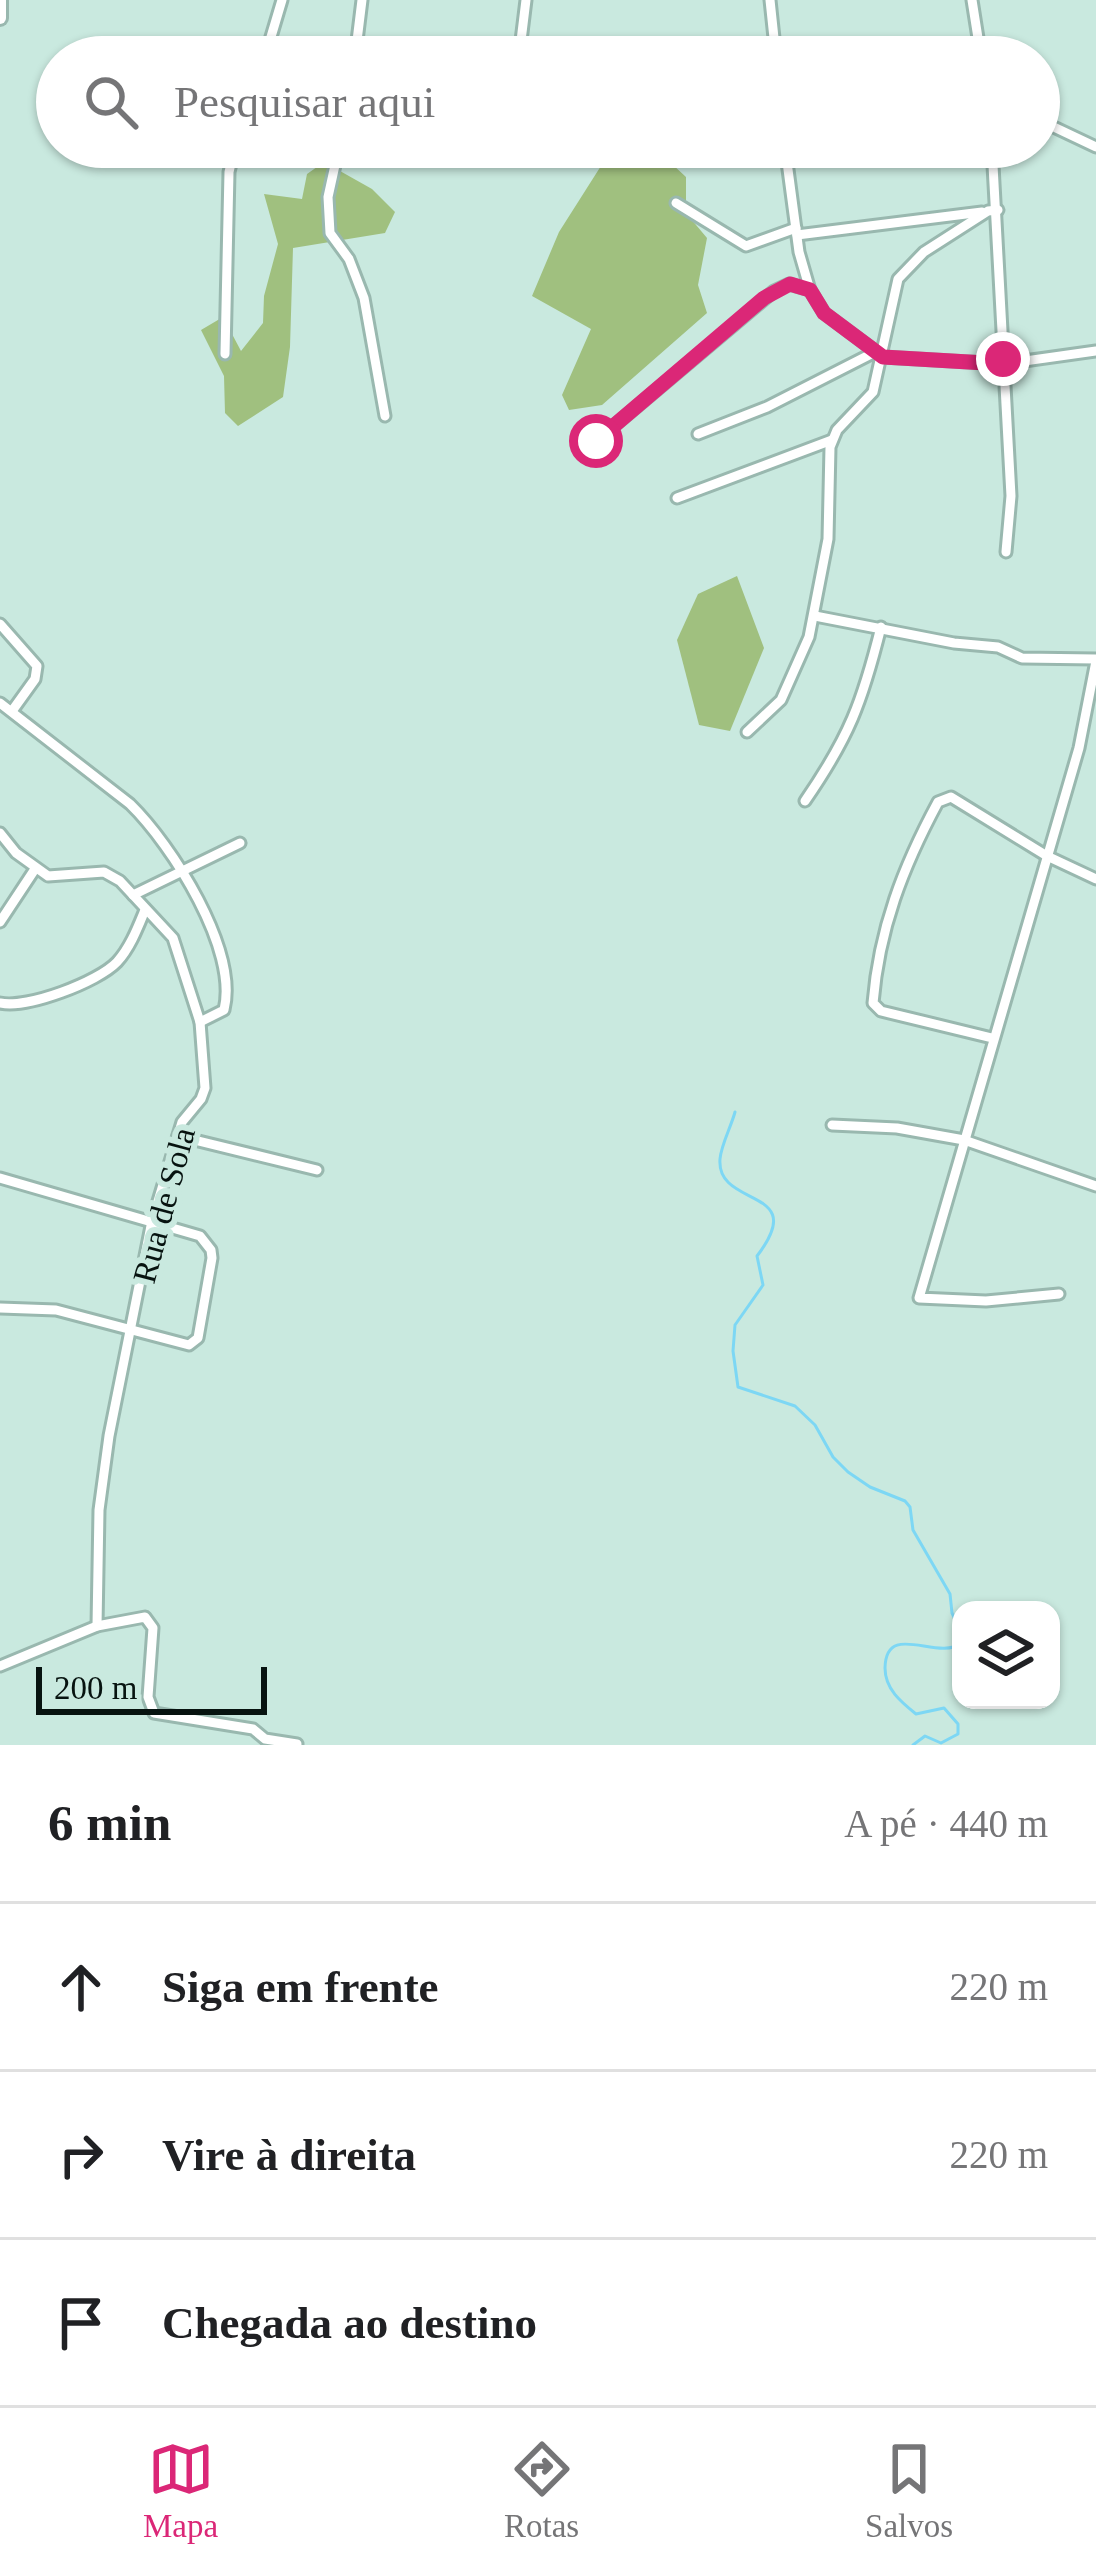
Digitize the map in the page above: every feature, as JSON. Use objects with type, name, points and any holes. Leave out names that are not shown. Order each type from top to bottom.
[{"type":"main road","points":[[0,0],[0,18]]},
{"type":"street","points":[[272,36],[283,0]]},
{"type":"street","points":[[358,36],[362,0]]},
{"type":"street","points":[[522,36],[526,0]]},
{"type":"street","points":[[770,0],[774,36]]},
{"type":"street","points":[[972,0],[978,36]]},
{"type":"street","points":[[1060,130],[1096,147]]},
{"type":"street","points":[[225,354],[230,168]]},
{"type":"street","points":[[334,168],[328,197],[329,233],[349,260],[364,298],[385,416]]},
{"type":"street","points":[[788,168],[810,290],[824,313],[880,354]]},
{"type":"street","points":[[992,168],[1011,496],[1006,552]]},
{"type":"street","points":[[676,202],[746,246],[797,232],[993,211]]},
{"type":"street","points":[[747,732],[790,686],[815,616],[831,516],[832,440],[872,394],[888,311],[902,272],[924,252],[993,211]]},
{"type":"street","points":[[596,441],[775,291],[790,284],[810,290]]},
{"type":"street","points":[[698,434],[880,354],[1003,364],[1096,352]]},
{"type":"street","points":[[677,499],[832,440]]},
{"type":"street","points":[[815,616],[1006,649],[1026,659],[1096,660],[1093,702],[919,1298],[986,1301],[1058,1294]]},
{"type":"street","points":[[0,624],[37,666],[37,676],[12,711]]},
{"type":"street","points":[[805,801],[847,737],[881,627]]},
{"type":"street","points":[[0,703],[130,804],[182,872],[212,927],[226,989],[224,1010],[200,1022]]},
{"type":"street","points":[[992,1038],[874,1006],[890,908],[912,851],[944,798],[951,797],[1047,856],[1096,879]]},
{"type":"street","points":[[0,833],[35,869],[0,922]]},
{"type":"street","points":[[133,895],[240,843]]},
{"type":"street","name":"Rua de Sola","points":[[35,869],[58,878],[104,872],[120,881],[173,938],[200,1022],[205,1088],[178,1136],[152,1221],[102,1483],[97,1626]]},
{"type":"street","points":[[0,1003],[32,1002],[108,969],[124,953],[146,910]]},
{"type":"street","points":[[832,1125],[897,1128],[964,1140],[1096,1186]]},
{"type":"street","points":[[178,1136],[316,1170]]},
{"type":"street","points":[[0,1178],[200,1235],[212,1258],[196,1344],[189,1346],[56,1310],[0,1308]]},
{"type":"street","points":[[0,1666],[97,1626],[133,1617],[150,1621],[153,1653],[148,1697],[154,1712],[253,1729],[265,1739],[297,1744]]},
{"type":"green space","points":[[316,168],[335,168],[372,189],[395,212],[385,233],[293,248],[290,347],[283,397],[238,426],[225,413],[224,376],[201,330],[223,317],[241,351],[263,323],[264,296],[278,244],[264,194],[302,199],[307,174]]},
{"type":"green space","points":[[600,168],[676,168],[686,177],[686,213],[707,238],[698,285],[707,313],[602,405],[569,410],[562,395],[591,329],[532,296],[559,232]]},
{"type":"green space","points":[[737,576],[764,648],[730,731],[699,725],[677,640],[698,594]]},
{"type":"waterway","points":[[735,1112],[720,1159],[723,1175],[768,1208],[773,1218],[771,1234],[757,1256],[763,1285],[735,1325],[738,1387],[795,1406],[815,1425],[833,1457],[848,1472],[905,1501],[913,1530],[950,1594],[952,1613]]},
{"type":"waterway","points":[[913,1745],[925,1736],[941,1743],[958,1734],[958,1724],[944,1708],[916,1714],[900,1700],[886,1676],[888,1654],[903,1644],[952,1648]]},
{"type":"route","points":[[596,441],[764,298],[790,284],[810,290],[824,313],[883,357],[1003,364],[1003,359]]}]
